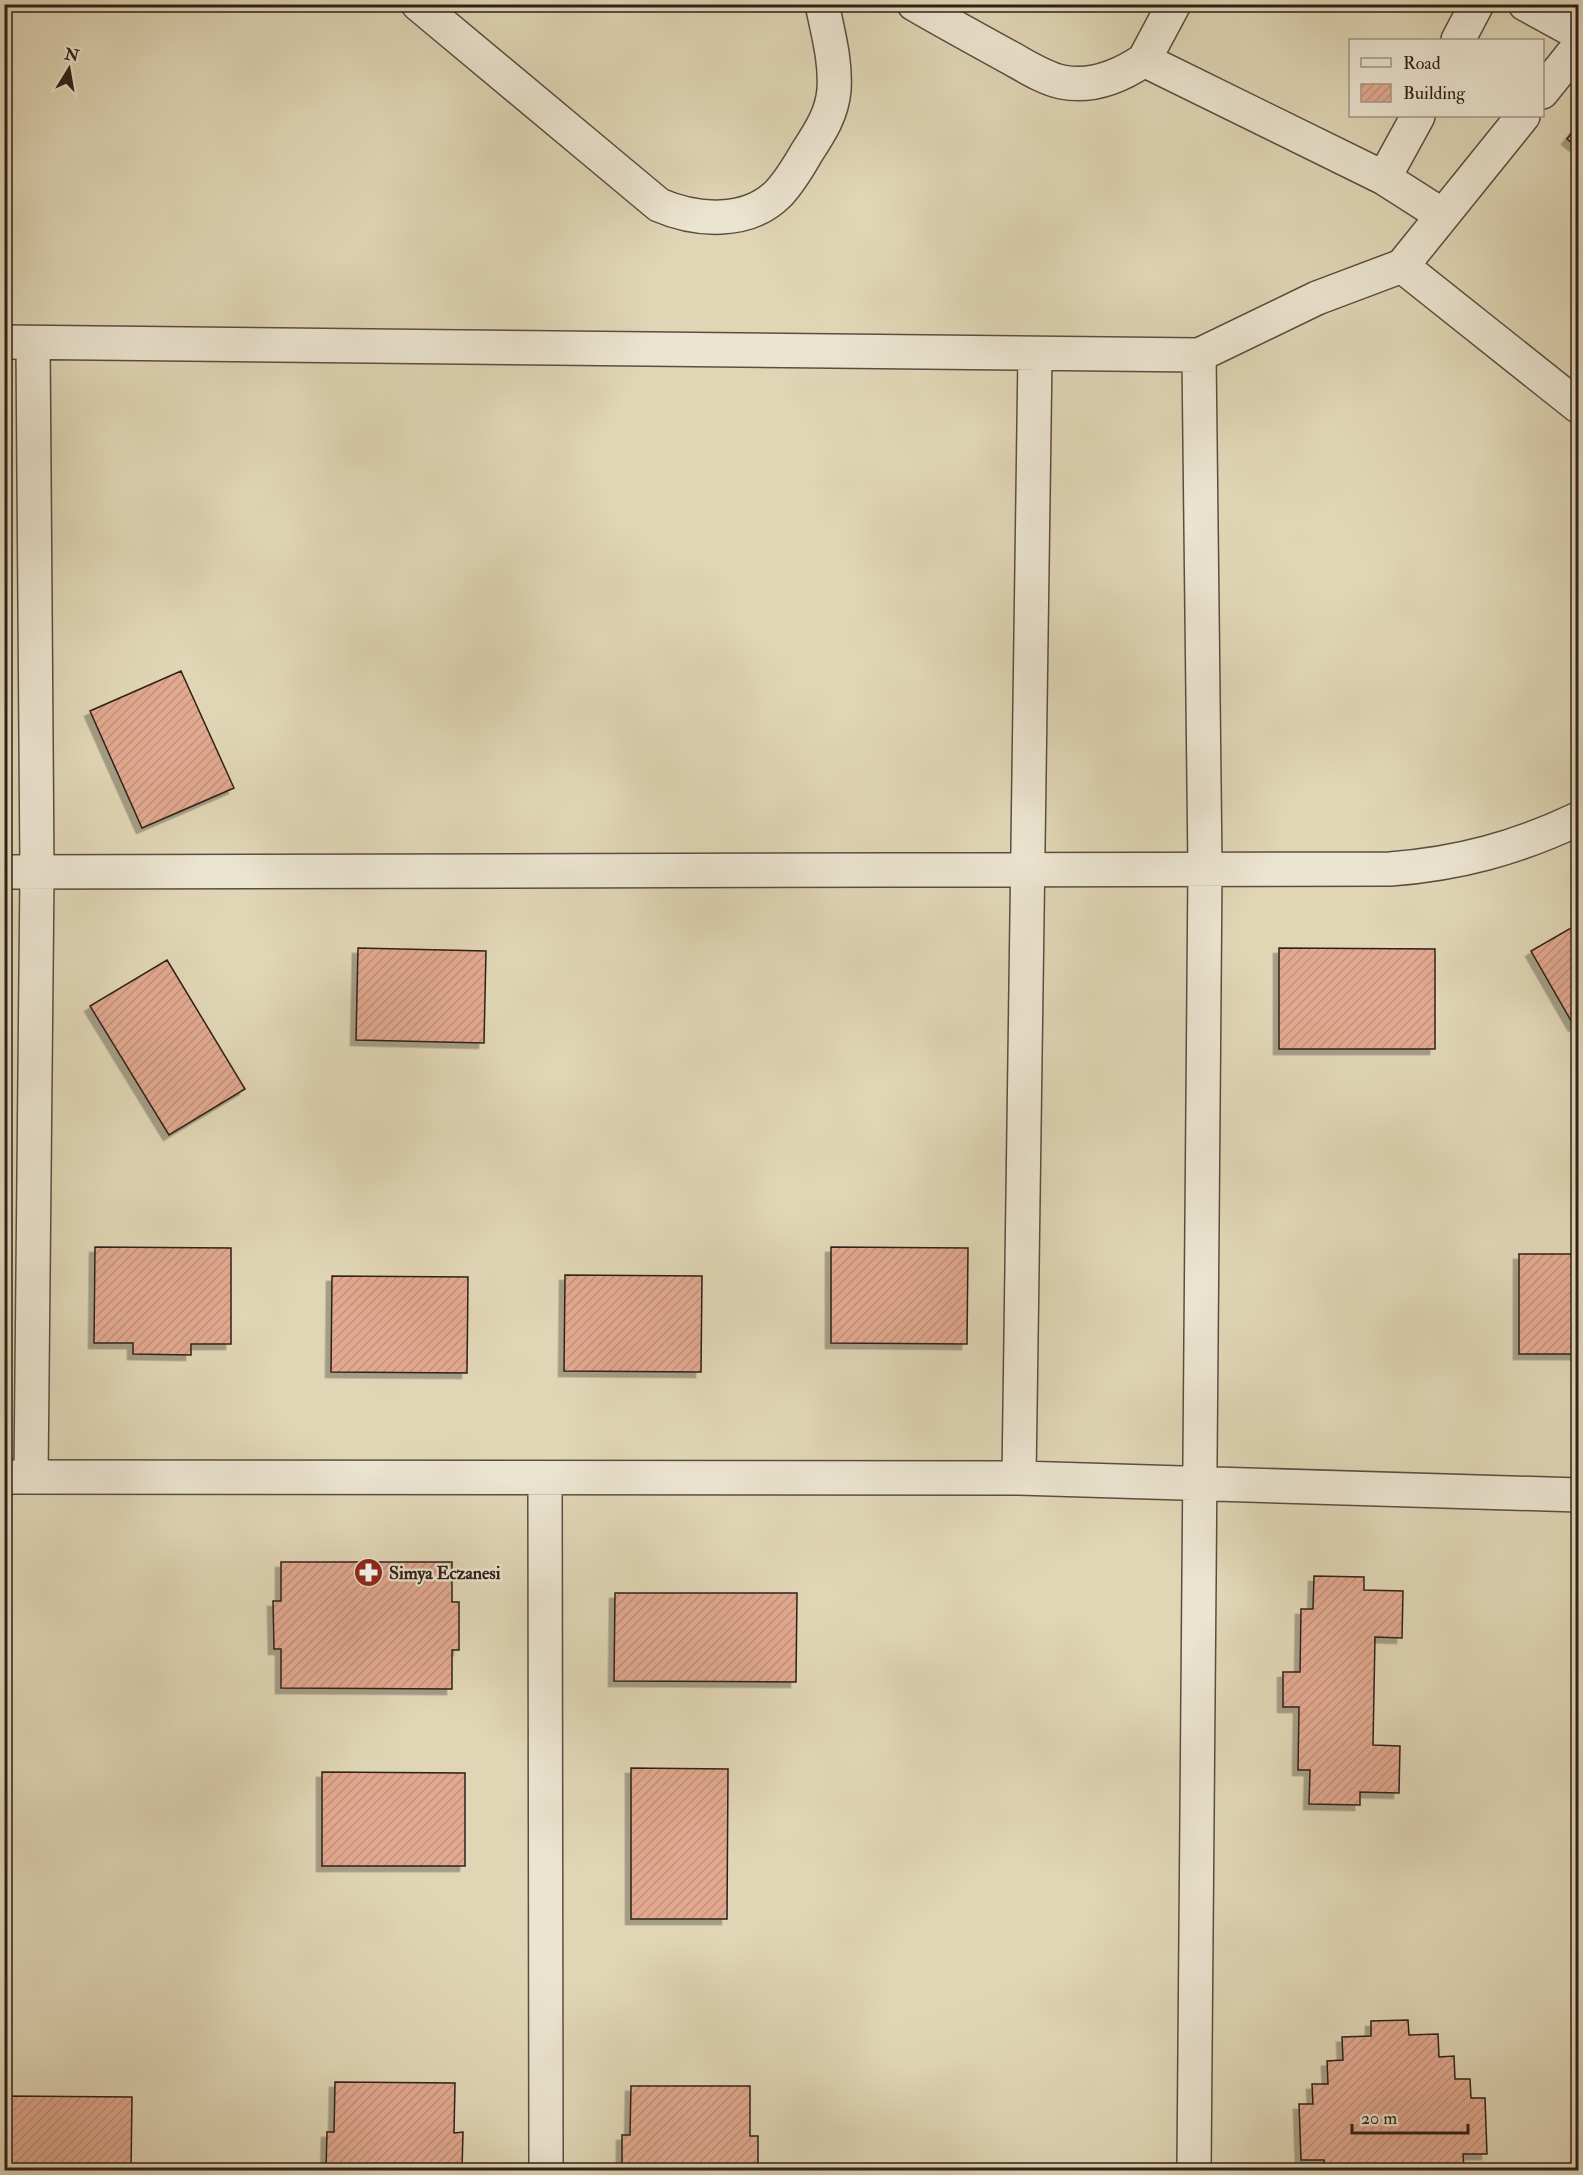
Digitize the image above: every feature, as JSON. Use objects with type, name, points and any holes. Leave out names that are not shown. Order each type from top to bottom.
[{"type":"street","points":[[418,4],[659,205],[677,213],[710,218],[744,213],[761,206],[777,195],[826,123],[834,91],[835,64],[822,4]]},
{"type":"street","points":[[914,4],[1032,70],[1061,82],[1086,83],[1106,81],[1124,74],[1144,60],[1174,4]]},
{"type":"street","points":[[1459,39],[1477,4]]},
{"type":"street","points":[[1525,4],[1578,33]]},
{"type":"street","points":[[1544,90],[1578,47]]},
{"type":"street","points":[[1144,60],[1384,178],[1442,215]]},
{"type":"street","points":[[1384,178],[1417,117]]},
{"type":"street","points":[[1522,117],[1402,266],[1317,298],[1199,355],[1035,356],[19,343],[37,872],[18,1477],[1019,1478],[1578,1495]]},
{"type":"street","points":[[1402,266],[1578,406]]},
{"type":"street","points":[[1194,2170],[1205,869],[1199,355]]},
{"type":"street","points":[[1019,1478],[1035,356]]},
{"type":"street","points":[[4,872],[1390,869],[1430,866],[1509,848],[1578,819]]},
{"type":"street","points":[[545,1478],[546,2170]]},
{"type":"building","points":[[1578,125],[1578,148],[1567,139]]},
{"type":"building","points":[[181,671],[234,788],[142,828],[90,711]]},
{"type":"building","points":[[1578,924],[1578,1024],[1574,1026],[1531,951]]},
{"type":"building","points":[[358,948],[486,951],[484,1043],[356,1040]]},
{"type":"building","points":[[1279,948],[1435,949],[1435,1049],[1279,1049]]},
{"type":"building","points":[[167,960],[245,1089],[169,1135],[90,1006]]},
{"type":"building","points":[[95,1247],[231,1248],[231,1344],[191,1344],[191,1355],[133,1354],[133,1343],[94,1343]]},
{"type":"building","points":[[831,1247],[968,1248],[967,1344],[831,1343]]},
{"type":"building","points":[[1519,1254],[1578,1254],[1578,1354],[1519,1354]]},
{"type":"building","points":[[565,1275],[702,1276],[701,1372],[564,1371]]},
{"type":"building","points":[[332,1276],[468,1277],[467,1373],[331,1372]]},
{"type":"building","points":[[281,1562],[452,1562],[452,1602],[459,1602],[459,1650],[452,1650],[452,1689],[281,1688],[281,1649],[274,1649],[273,1601],[281,1601]]},
{"type":"building","points":[[1314,1576],[1364,1577],[1364,1590],[1403,1591],[1402,1638],[1375,1637],[1373,1745],[1400,1746],[1399,1793],[1360,1792],[1360,1805],[1309,1804],[1310,1770],[1298,1770],[1299,1707],[1283,1707],[1283,1672],[1300,1672],[1301,1609],[1313,1609]]},
{"type":"building","points":[[615,1593],[797,1593],[796,1682],[614,1681]]},
{"type":"building","points":[[631,1768],[728,1769],[727,1919],[631,1919]]},
{"type":"building","points":[[322,1772],[465,1773],[465,1866],[322,1866]]},
{"type":"building","points":[[1408,2020],[1409,2035],[1438,2034],[1439,2057],[1454,2056],[1455,2079],[1470,2079],[1471,2098],[1485,2098],[1487,2154],[1463,2154],[1464,2170],[1417,2170],[1417,2168],[1325,2170],[1324,2160],[1301,2160],[1299,2104],[1313,2104],[1312,2084],[1328,2084],[1327,2061],[1343,2060],[1342,2037],[1371,2036],[1371,2021]]},
{"type":"building","points":[[335,2082],[455,2083],[454,2133],[463,2132],[462,2170],[326,2170],[327,2132],[334,2132]]},
{"type":"building","points":[[631,2086],[750,2086],[750,2136],[758,2136],[758,2170],[622,2170],[622,2135],[630,2135]]},
{"type":"building","points":[[4,2096],[132,2097],[131,2170],[4,2170]]},
{"type":"place","name":"Simya Eczanesi","points":[[368,1573]]}]
